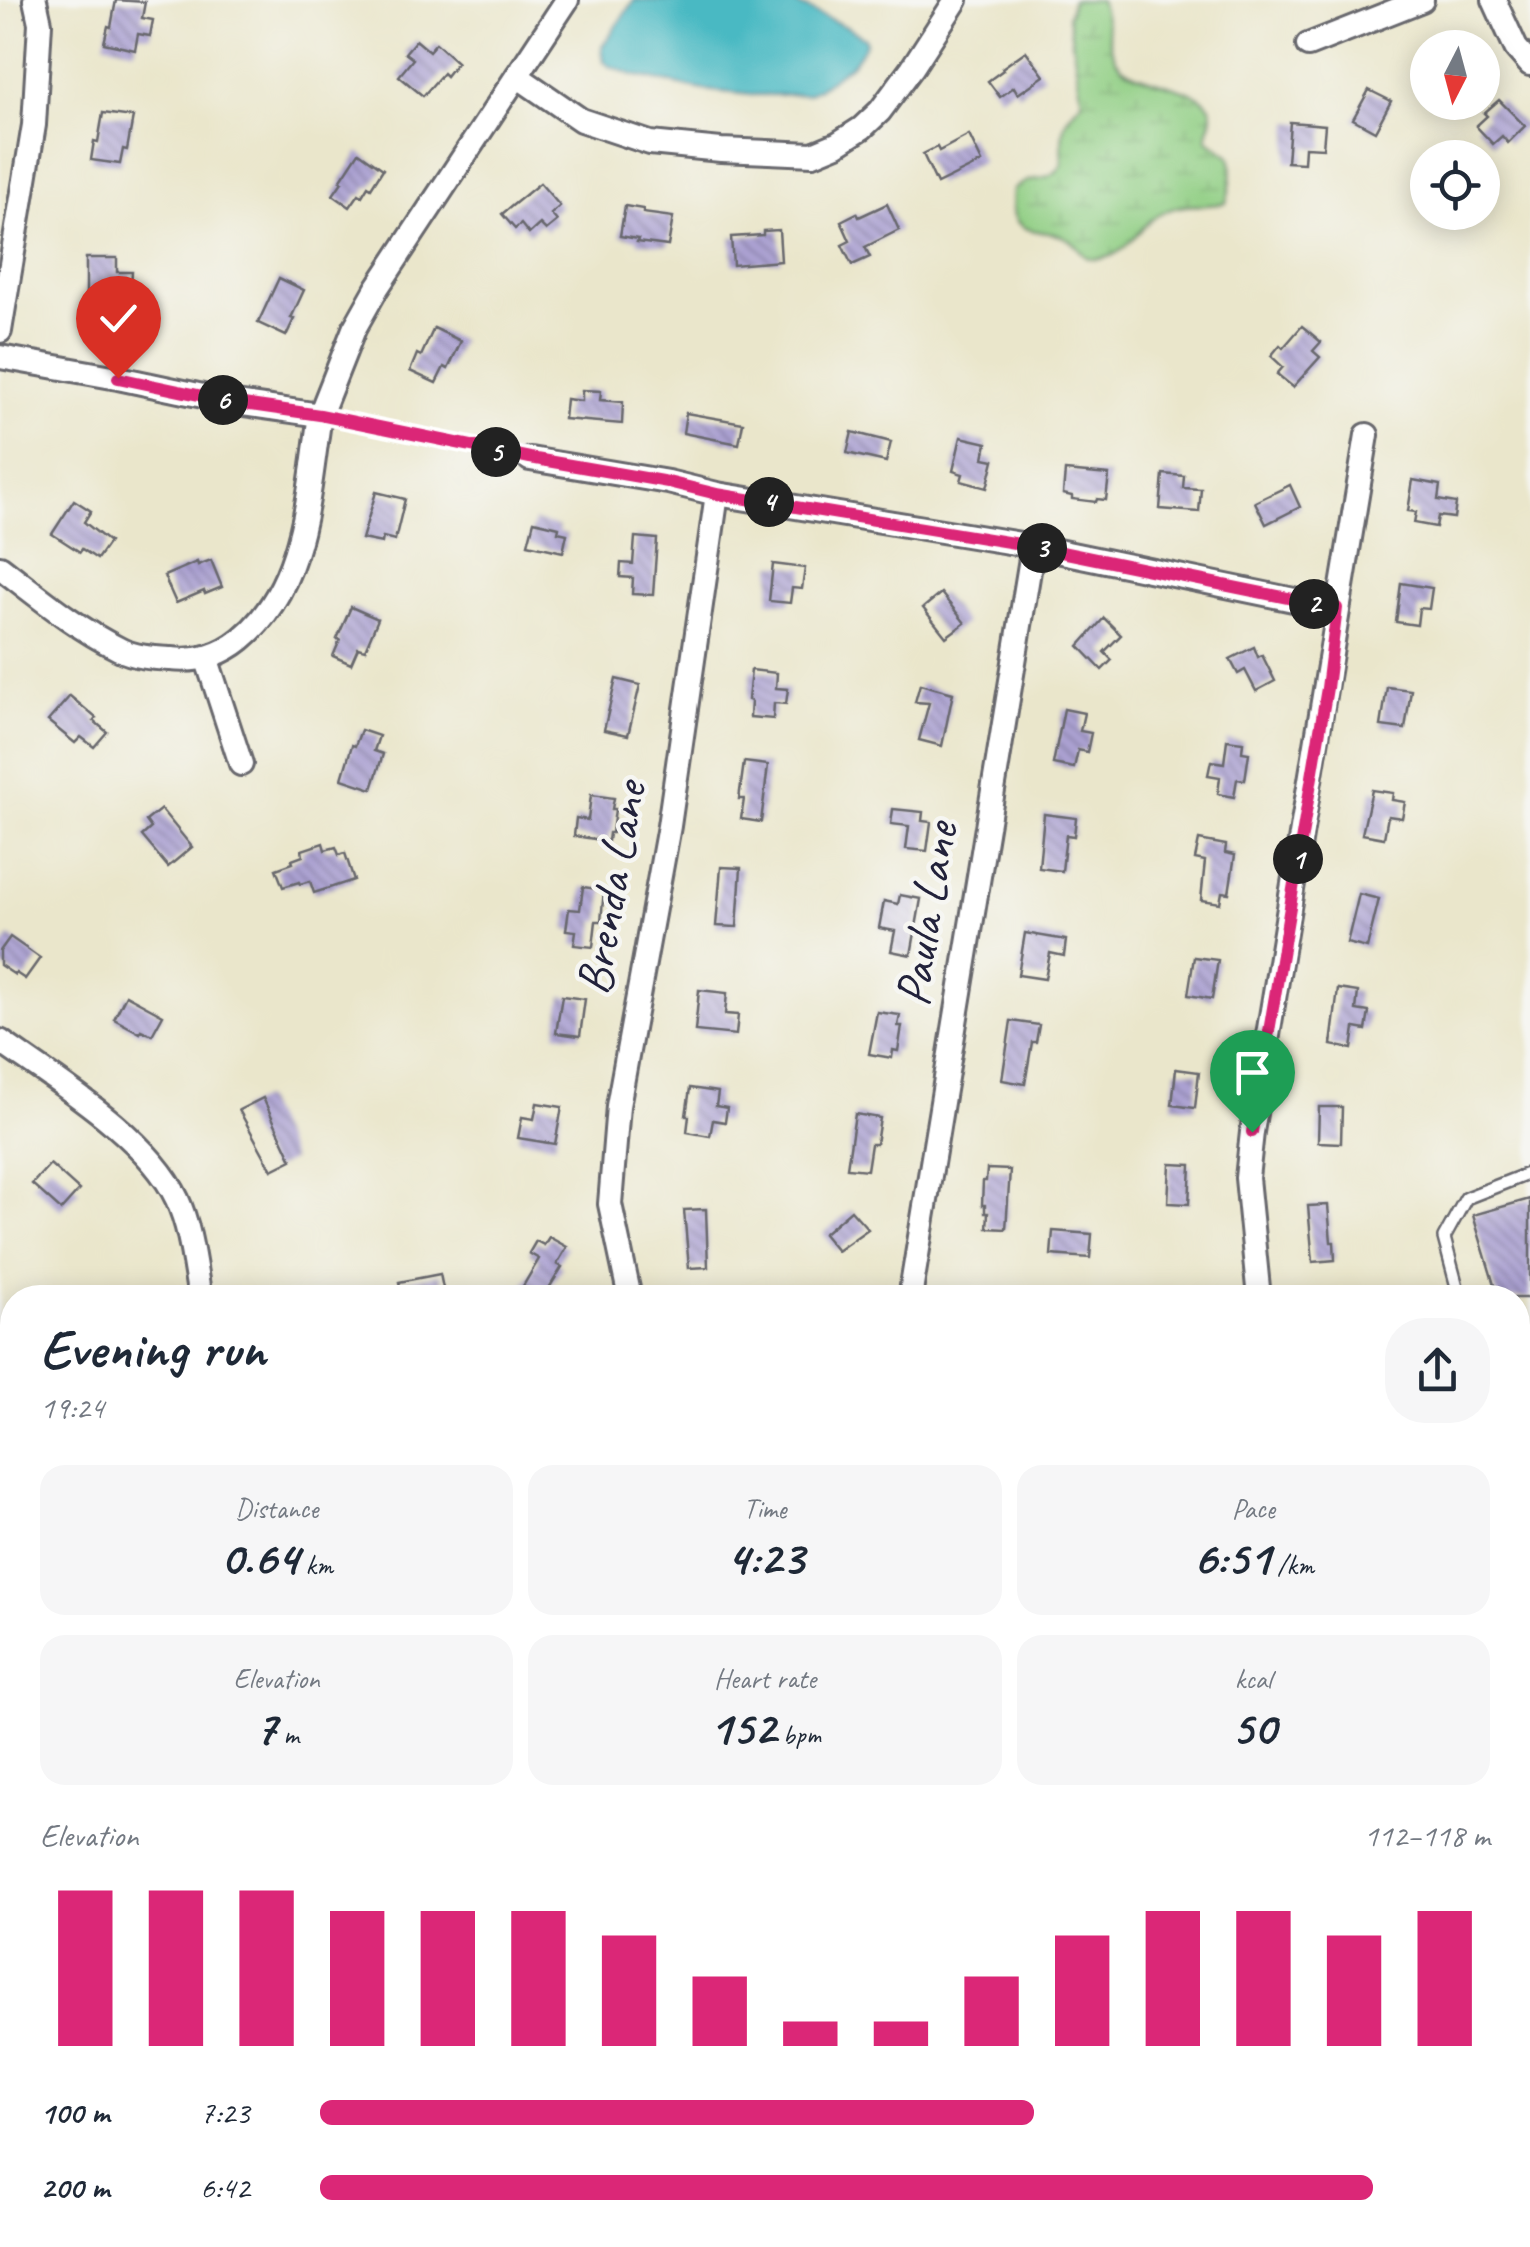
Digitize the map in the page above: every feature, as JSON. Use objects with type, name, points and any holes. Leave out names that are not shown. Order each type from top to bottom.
[{"type":"street","points":[[0,331],[34,124],[40,23],[35,0]]},
{"type":"street","points":[[0,567],[68,618],[122,651],[192,662],[230,647],[251,631],[269,611],[289,573],[305,509],[320,415],[354,328],[567,0]]},
{"type":"street","points":[[517,76],[581,120],[650,143],[813,154],[862,128],[880,111],[956,0]]},
{"type":"street","points":[[1308,45],[1422,0]]},
{"type":"street","points":[[1494,0],[1516,48],[1530,64]]},
{"type":"street","points":[[0,357],[236,403],[320,415]]},
{"type":"street","points":[[1258,1285],[1249,1210],[1252,1132],[1367,435]]},
{"type":"street","points":[[530,458],[717,494],[1032,546],[1337,608]]},
{"type":"street","name":"Brenda Lane","points":[[627,1285],[610,1204],[618,1106],[668,826],[717,494]]},
{"type":"street","name":"Paula Lane","points":[[912,1285],[1032,546]]},
{"type":"street","points":[[206,657],[241,764]]},
{"type":"street","points":[[0,1041],[130,1138],[156,1163],[177,1199],[186,1225],[198,1285]]},
{"type":"lane","points":[[1457,1285],[1444,1238],[1466,1198],[1530,1174]]},
{"type":"path","points":[[320,415],[530,458]]},
{"type":"green space","points":[[1072,0],[1100,0],[1110,45],[1121,66],[1206,102],[1212,113],[1207,139],[1230,156],[1232,168],[1226,203],[1167,211],[1151,220],[1120,251],[1096,259],[1090,259],[1066,238],[1020,225],[1013,209],[1013,190],[1052,175],[1062,165],[1065,123],[1082,101],[1068,17]]},
{"type":"water","points":[[634,0],[788,0],[847,27],[865,38],[866,44],[853,63],[807,94],[751,95],[703,90],[633,75],[604,61],[602,47]]},
{"type":"building","points":[[116,0],[145,2],[142,18],[153,20],[150,36],[138,34],[135,50],[104,43]]},
{"type":"building","points":[[416,40],[429,51],[436,43],[457,62],[423,96],[399,76],[413,59],[405,53]]},
{"type":"building","points":[[1026,51],[1044,76],[1018,94],[1014,87],[1000,97],[988,81]]},
{"type":"building","points":[[1369,90],[1391,101],[1375,131],[1353,119]]},
{"type":"building","points":[[1500,101],[1525,126],[1508,143],[1502,136],[1489,140],[1476,126],[1483,120],[1500,120]]},
{"type":"building","points":[[103,113],[133,117],[127,150],[123,149],[120,164],[91,160]]},
{"type":"building","points":[[1290,122],[1325,125],[1323,148],[1305,147],[1304,163],[1287,162]]},
{"type":"building","points":[[969,135],[982,162],[937,184],[923,154],[937,147],[939,151]]},
{"type":"building","points":[[359,152],[383,169],[371,188],[368,186],[362,196],[359,194],[350,207],[333,195]]},
{"type":"building","points":[[540,183],[560,206],[551,214],[557,221],[546,230],[540,224],[529,234],[521,224],[515,229],[502,214]]},
{"type":"building","points":[[887,204],[899,230],[865,247],[870,257],[852,265],[842,245],[850,241],[841,221]]},
{"type":"building","points":[[625,206],[673,217],[668,246],[620,236]]},
{"type":"building","points":[[779,230],[781,261],[733,265],[731,237]]},
{"type":"building","points":[[86,258],[117,258],[117,272],[132,272],[131,286],[118,286],[119,312],[90,312]]},
{"type":"building","points":[[279,278],[304,290],[286,336],[258,323]]},
{"type":"building","points":[[1302,326],[1321,342],[1313,351],[1320,357],[1293,387],[1277,374],[1283,367],[1271,356]]},
{"type":"building","points":[[434,328],[461,341],[448,369],[444,367],[436,383],[410,371]]},
{"type":"building","points":[[582,390],[601,391],[600,400],[623,402],[622,424],[564,419],[566,399],[582,401]]},
{"type":"building","points":[[686,413],[743,423],[739,444],[683,433]]},
{"type":"building","points":[[852,432],[891,442],[886,462],[847,453]]},
{"type":"building","points":[[961,437],[987,443],[984,458],[994,460],[987,488],[961,481],[963,474],[953,471]]},
{"type":"building","points":[[1065,471],[1109,475],[1106,500],[1072,499],[1063,494]]},
{"type":"building","points":[[1163,474],[1184,476],[1183,488],[1201,489],[1199,512],[1160,509]]},
{"type":"building","points":[[1413,480],[1440,485],[1438,500],[1456,503],[1454,518],[1438,516],[1436,527],[1414,523],[1416,512],[1408,511]]},
{"type":"building","points":[[1290,485],[1300,507],[1266,524],[1255,502]]},
{"type":"building","points":[[376,492],[405,499],[395,540],[383,537],[382,543],[362,539]]},
{"type":"building","points":[[74,500],[91,511],[84,522],[109,542],[97,559],[52,534]]},
{"type":"building","points":[[534,521],[559,527],[558,532],[567,534],[563,552],[528,544]]},
{"type":"building","points":[[635,537],[657,539],[653,595],[632,594],[633,578],[620,577],[621,563],[633,564]]},
{"type":"building","points":[[211,560],[222,587],[176,603],[164,576]]},
{"type":"building","points":[[773,564],[805,568],[802,589],[792,588],[790,603],[769,601]]},
{"type":"building","points":[[1401,583],[1432,588],[1429,609],[1419,608],[1417,625],[1396,622]]},
{"type":"building","points":[[941,593],[965,623],[946,637],[923,608]]},
{"type":"building","points":[[351,607],[378,619],[365,650],[358,648],[351,664],[333,656]]},
{"type":"building","points":[[1104,618],[1121,635],[1104,652],[1112,660],[1102,670],[1079,646]]},
{"type":"building","points":[[1254,647],[1275,681],[1256,691],[1245,670],[1238,674],[1230,659]]},
{"type":"building","points":[[751,670],[777,673],[776,688],[788,689],[786,704],[774,703],[773,719],[750,717]]},
{"type":"building","points":[[616,679],[640,685],[628,735],[604,730]]},
{"type":"building","points":[[920,684],[953,693],[942,746],[919,740],[929,703],[915,702]]},
{"type":"building","points":[[1387,687],[1411,690],[1405,729],[1381,726]]},
{"type":"building","points":[[70,696],[107,732],[94,747],[81,737],[75,743],[48,721]]},
{"type":"building","points":[[1064,709],[1084,713],[1080,731],[1091,733],[1087,752],[1078,750],[1074,768],[1053,764]]},
{"type":"building","points":[[361,730],[379,736],[374,751],[383,754],[372,789],[342,779]]},
{"type":"building","points":[[1227,740],[1243,742],[1242,752],[1249,753],[1245,780],[1237,779],[1234,797],[1218,794],[1220,777],[1208,775],[1211,761],[1224,763]]},
{"type":"building","points":[[744,762],[768,765],[761,822],[741,819],[744,799],[739,799]]},
{"type":"building","points":[[1372,790],[1393,793],[1392,800],[1405,802],[1402,818],[1388,816],[1384,838],[1362,834]]},
{"type":"building","points":[[591,795],[614,798],[608,841],[574,836],[576,818],[588,820]]},
{"type":"building","points":[[161,809],[192,847],[168,867],[142,836],[151,828],[146,821]]},
{"type":"building","points":[[893,809],[923,812],[922,821],[931,822],[927,851],[906,849],[909,826],[891,824]]},
{"type":"building","points":[[1044,814],[1076,818],[1074,836],[1066,835],[1062,871],[1039,868]]},
{"type":"building","points":[[1199,840],[1226,845],[1225,853],[1235,855],[1229,893],[1222,892],[1220,903],[1201,900],[1205,861],[1195,859]]},
{"type":"building","points":[[323,843],[325,850],[336,847],[339,855],[345,853],[354,880],[314,893],[310,881],[283,887],[276,869],[303,856],[302,850]]},
{"type":"building","points":[[721,867],[741,868],[737,927],[716,926]]},
{"type":"building","points":[[583,887],[604,890],[593,947],[574,945],[576,931],[566,930],[569,909],[580,910]]},
{"type":"building","points":[[1359,894],[1379,899],[1367,948],[1347,943]]},
{"type":"building","points":[[900,895],[921,899],[911,955],[891,951],[895,931],[879,928],[884,901],[898,904]]},
{"type":"building","points":[[1025,933],[1066,940],[1064,956],[1050,953],[1045,979],[1018,975]]},
{"type":"building","points":[[10,937],[40,958],[25,979],[0,965],[0,951]]},
{"type":"building","points":[[1194,957],[1218,960],[1212,999],[1188,995]]},
{"type":"building","points":[[1338,989],[1358,992],[1356,1010],[1369,1012],[1366,1030],[1355,1028],[1352,1049],[1331,1045]]},
{"type":"building","points":[[699,990],[727,993],[725,1014],[738,1015],[736,1035],[695,1031]]},
{"type":"building","points":[[126,995],[163,1015],[152,1035],[114,1019]]},
{"type":"building","points":[[562,996],[585,999],[580,1036],[556,1033]]},
{"type":"building","points":[[877,1012],[900,1015],[898,1051],[893,1050],[892,1058],[869,1054]]},
{"type":"building","points":[[1011,1021],[1039,1025],[1025,1084],[1002,1080]]},
{"type":"building","points":[[1176,1069],[1199,1072],[1195,1108],[1172,1105]]},
{"type":"building","points":[[690,1088],[718,1092],[716,1106],[727,1108],[725,1122],[713,1120],[710,1136],[687,1132]]},
{"type":"building","points":[[263,1098],[292,1160],[272,1170],[239,1110]]},
{"type":"building","points":[[537,1103],[562,1107],[555,1144],[518,1138],[522,1117],[534,1119]]},
{"type":"building","points":[[1319,1107],[1342,1107],[1341,1143],[1318,1142]]},
{"type":"building","points":[[855,1114],[880,1118],[867,1170],[847,1168]]},
{"type":"building","points":[[50,1164],[79,1190],[61,1210],[32,1184]]},
{"type":"building","points":[[1170,1164],[1191,1165],[1189,1204],[1168,1203]]},
{"type":"building","points":[[987,1169],[1010,1170],[1006,1229],[987,1228],[988,1213],[982,1205]]},
{"type":"building","points":[[1530,1199],[1530,1285],[1494,1285],[1473,1215]]},
{"type":"building","points":[[1328,1205],[1335,1260],[1313,1262],[1308,1206]]},
{"type":"building","points":[[706,1209],[708,1267],[689,1268],[684,1210]]},
{"type":"building","points":[[851,1210],[868,1229],[837,1251],[823,1234]]},
{"type":"building","points":[[1053,1231],[1092,1234],[1090,1258],[1051,1255]]},
{"type":"building","points":[[549,1237],[567,1247],[557,1264],[562,1267],[551,1285],[524,1285],[539,1259],[529,1253],[536,1241],[544,1245]]},
{"type":"building","points":[[440,1274],[442,1285],[400,1285],[399,1282]]},
{"type":"route","points":[[118,378],[717,494],[1032,546],[1337,608],[1252,1132]]}]
